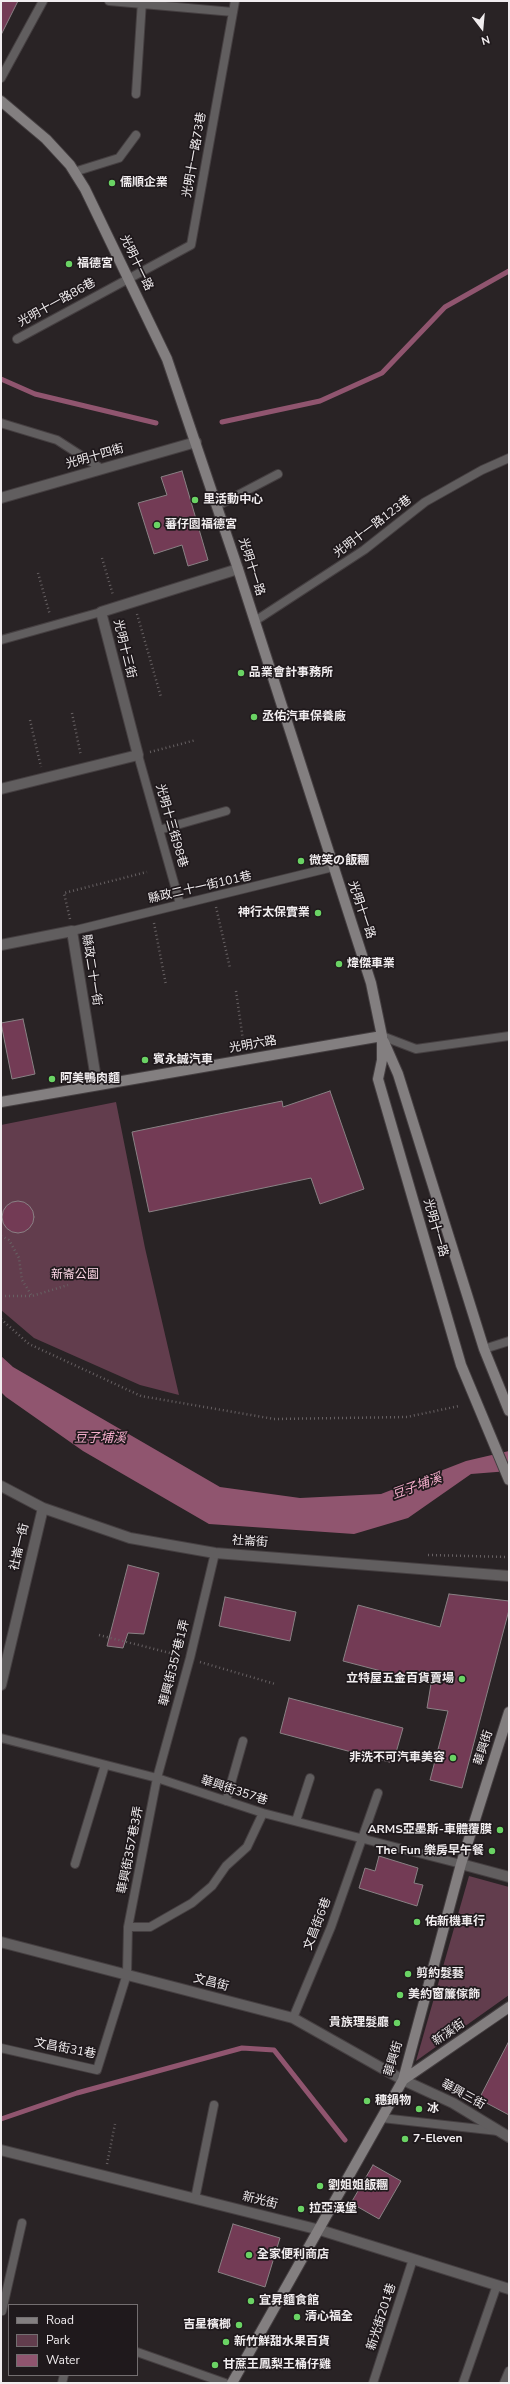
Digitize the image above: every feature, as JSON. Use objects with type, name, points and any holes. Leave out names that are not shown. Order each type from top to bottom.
[{"type":"street","name":"光明十一路","points":[[1,101],[46,139],[74,172],[85,189],[129,277],[167,359],[238,569],[332,867],[372,983],[382,1036],[382,1060],[378,1078],[461,1365],[509,1480]]},
{"type":"street","name":"光明十四街","points":[[1,498],[196,442]]},
{"type":"street","name":"光明十三街","points":[[138,755],[101,612],[238,569]]},
{"type":"street","points":[[1,789],[138,755]]},
{"type":"street","name":"縣政二十一街","points":[[1,945],[72,930],[97,1085]]},
{"type":"street","name":"光明十一路","points":[[382,1036],[398,1074],[484,1349],[509,1411]]},
{"type":"street","name":"光明六路","points":[[1,1102],[382,1036]]},
{"type":"street","name":"社崙街","points":[[1,1486],[43,1508],[130,1538],[215,1553],[509,1576]]},
{"type":"street","name":"社崙一街","points":[[1,1685],[43,1508]]},
{"type":"street","name":"華興街","points":[[232,2383],[320,2230],[403,2080],[461,1864],[509,1712]]},
{"type":"street","points":[[461,1864],[509,1877]]},
{"type":"street","name":"文昌街","points":[[1,1942],[293,2018],[403,2080]]},
{"type":"street","name":"新溪街","points":[[403,2080],[509,2008]]},
{"type":"street","name":"華興三街","points":[[403,2080],[453,2103],[509,2137]]},
{"type":"street","name":"新光街","points":[[1,2150],[320,2230],[509,2289]]},
{"type":"lane","points":[[1,78],[42,1]]},
{"type":"lane","points":[[109,1],[233,12]]},
{"type":"lane","name":"光明十一路73巷","points":[[129,277],[192,245],[235,1]]},
{"type":"lane","points":[[136,94],[142,3]]},
{"type":"lane","points":[[74,172],[119,158],[136,135]]},
{"type":"lane","name":"光明十一路86巷","points":[[17,339],[129,277]]},
{"type":"lane","points":[[1,423],[57,440],[102,469]]},
{"type":"lane","name":"光明十一路123巷","points":[[255,621],[358,554],[425,502],[482,470],[509,458]]},
{"type":"lane","points":[[217,506],[278,474]]},
{"type":"lane","points":[[1,640],[101,612]]},
{"type":"lane","name":"光明十三街98巷","points":[[138,755],[180,904]]},
{"type":"lane","points":[[159,830],[226,811]]},
{"type":"lane","name":"縣政二十一街101巷","points":[[72,930],[214,897],[332,867]]},
{"type":"lane","points":[[382,1036],[416,1049],[509,1036]]},
{"type":"lane","points":[[484,1349],[509,1341]]},
{"type":"lane","name":"華興街357巷1弄","points":[[157,1778],[190,1658],[215,1553]]},
{"type":"lane","name":"華興街357巷","points":[[1,1738],[157,1778],[263,1813],[461,1864]]},
{"type":"lane","points":[[226,1801],[243,1741]]},
{"type":"lane","points":[[75,1864],[105,1765]]},
{"type":"lane","name":"華興街357巷3弄","points":[[127,1974],[128,1927],[157,1778]]},
{"type":"lane","points":[[296,1821],[310,1778]]},
{"type":"lane","name":"文昌街6巷","points":[[293,2018],[331,1927],[378,1793]]},
{"type":"lane","points":[[128,1927],[150,1927],[192,1903],[212,1886],[226,1866],[247,1847],[263,1813]]},
{"type":"lane","name":"文昌街31巷","points":[[1,2048],[97,2070],[127,1974]]},
{"type":"lane","points":[[195,2199],[214,2105]]},
{"type":"lane","points":[[382,2118],[500,2131]]},
{"type":"lane","points":[[4,2311],[22,2223]]},
{"type":"lane","name":"新光街201巷","points":[[373,2383],[414,2259]]},
{"type":"lane","points":[[463,2383],[497,2285]]},
{"type":"lane","points":[[138,2352],[225,2383]]},
{"type":"lane","points":[[504,2383],[509,2371]]},
{"type":"path","points":[[102,558],[117,607]]},
{"type":"path","points":[[38,573],[53,625]]},
{"type":"path","points":[[134,602],[161,697]]},
{"type":"path","points":[[72,713],[84,768]]},
{"type":"path","points":[[30,720],[43,779]]},
{"type":"path","points":[[138,755],[196,740]]},
{"type":"path","points":[[72,930],[64,893],[146,872]]},
{"type":"path","points":[[214,897],[230,968]]},
{"type":"path","points":[[151,911],[166,985]]},
{"type":"path","points":[[236,991],[246,1060]]},
{"type":"path","points":[[1,1236],[10,1240],[19,1258],[22,1280],[32,1296]]},
{"type":"path","points":[[1,1296],[32,1296],[68,1285]]},
{"type":"path","points":[[1,1319],[29,1344],[141,1396],[274,1419],[407,1417],[459,1406]]},
{"type":"path","points":[[421,1554],[509,1557]]},
{"type":"path","points":[[104,2176],[115,2124]]},
{"type":"green space","name":"新崙公園","points":[[116,1102],[145,1248],[179,1395],[140,1385],[34,1338],[1,1310],[1,1125]]},
{"type":"green space","points":[[469,1876],[509,1887],[509,1995],[416,2061]]},
{"type":"water","name":"豆子埔溪","points":[[1,1356],[13,1367],[220,1487],[300,1498],[381,1494],[466,1461],[509,1451],[509,1471],[471,1474],[408,1518],[354,1534],[209,1524],[83,1451],[6,1397],[1,1392]]},
{"type":"building","points":[[1,1],[18,1],[1,35]]},
{"type":"building","points":[[182,471],[208,560],[188,566],[182,545],[154,554],[138,503],[167,495],[161,477]]},
{"type":"building","points":[[23,1019],[35,1074],[12,1079],[1,1023]]},
{"type":"building","points":[[330,1091],[364,1189],[320,1204],[311,1178],[149,1212],[132,1132],[282,1101],[283,1107]]},
{"type":"building","points":[[18,1201],[24,1202],[31,1208],[34,1217],[33,1223],[27,1230],[18,1233],[12,1232],[5,1226],[2,1217],[3,1211],[9,1204]]},
{"type":"building","points":[[128,1565],[159,1573],[144,1634],[128,1633],[123,1648],[107,1646]]},
{"type":"building","points":[[449,1594],[509,1601],[509,1610],[462,1788],[430,1780],[448,1711],[427,1708],[431,1684],[343,1661],[358,1605],[440,1627]]},
{"type":"building","points":[[225,1597],[296,1612],[290,1641],[219,1626]]},
{"type":"building","points":[[289,1698],[403,1728],[393,1763],[280,1733]]},
{"type":"building","points":[[379,1856],[418,1868],[414,1883],[423,1885],[417,1906],[359,1888],[365,1868],[375,1871]]},
{"type":"building","points":[[509,2041],[509,2115],[479,2099]]},
{"type":"building","points":[[373,2165],[401,2181],[379,2219],[351,2203]]},
{"type":"building","name":"全家便利商店","points":[[233,2224],[280,2238],[265,2287],[218,2272]]},
{"type":"waterway","points":[[222,422],[320,401],[382,373],[445,307],[509,271]]},
{"type":"waterway","points":[[1,379],[35,394],[156,423]]},
{"type":"waterway","points":[[1,2119],[77,2093],[242,2048],[274,2050],[345,2140]]},
{"type":"place","name":"儒順企業","points":[[112,183]]},
{"type":"place","name":"福德宮","points":[[69,264]]},
{"type":"place","name":"里活動中心","points":[[195,500]]},
{"type":"place","name":"蕃仔園福德宮","points":[[157,525]]},
{"type":"place","name":"品業會計事務所","points":[[241,673]]},
{"type":"place","name":"丞佑汽車保養廠","points":[[254,717]]},
{"type":"place","name":"微笑の飯糰","points":[[301,861]]},
{"type":"place","name":"神行太保實業","points":[[318,913]]},
{"type":"place","name":"煒傑車業","points":[[339,964]]},
{"type":"place","name":"賓永誠汽車","points":[[145,1060]]},
{"type":"place","name":"阿美鴨肉麵","points":[[52,1079]]},
{"type":"place","name":"立特屋五金百貨賣場","points":[[462,1679]]},
{"type":"place","name":"非洗不可汽車美容","points":[[453,1758]]},
{"type":"place","name":"ARMS亞墨斯-車體覆膜","points":[[500,1830]]},
{"type":"place","name":"The Fun 樂房早午餐","points":[[492,1851]]},
{"type":"place","name":"佑新機車行","points":[[417,1922]]},
{"type":"place","name":"剪約髮藝","points":[[408,1974]]},
{"type":"place","name":"美約窗簾傢飾","points":[[400,1995]]},
{"type":"place","name":"貴族理髮廳","points":[[397,2023]]},
{"type":"place","name":"穗鍋物","points":[[367,2101]]},
{"type":"place","name":"冰","points":[[419,2109]]},
{"type":"place","name":"7-Eleven","points":[[405,2139]]},
{"type":"place","name":"劉姐姐飯糰","points":[[320,2186]]},
{"type":"place","name":"拉亞漢堡","points":[[301,2209]]},
{"type":"place","name":"全家便利商店","points":[[249,2255]]},
{"type":"place","name":"宜昇麵食館","points":[[251,2301]]},
{"type":"place","name":"清心福全","points":[[297,2317]]},
{"type":"place","name":"吉星檳榔","points":[[239,2325]]},
{"type":"place","name":"新竹鮮甜水果百貨","points":[[226,2342]]},
{"type":"place","name":"甘蔗王鳳梨王桶仔雞","points":[[215,2365]]}]
